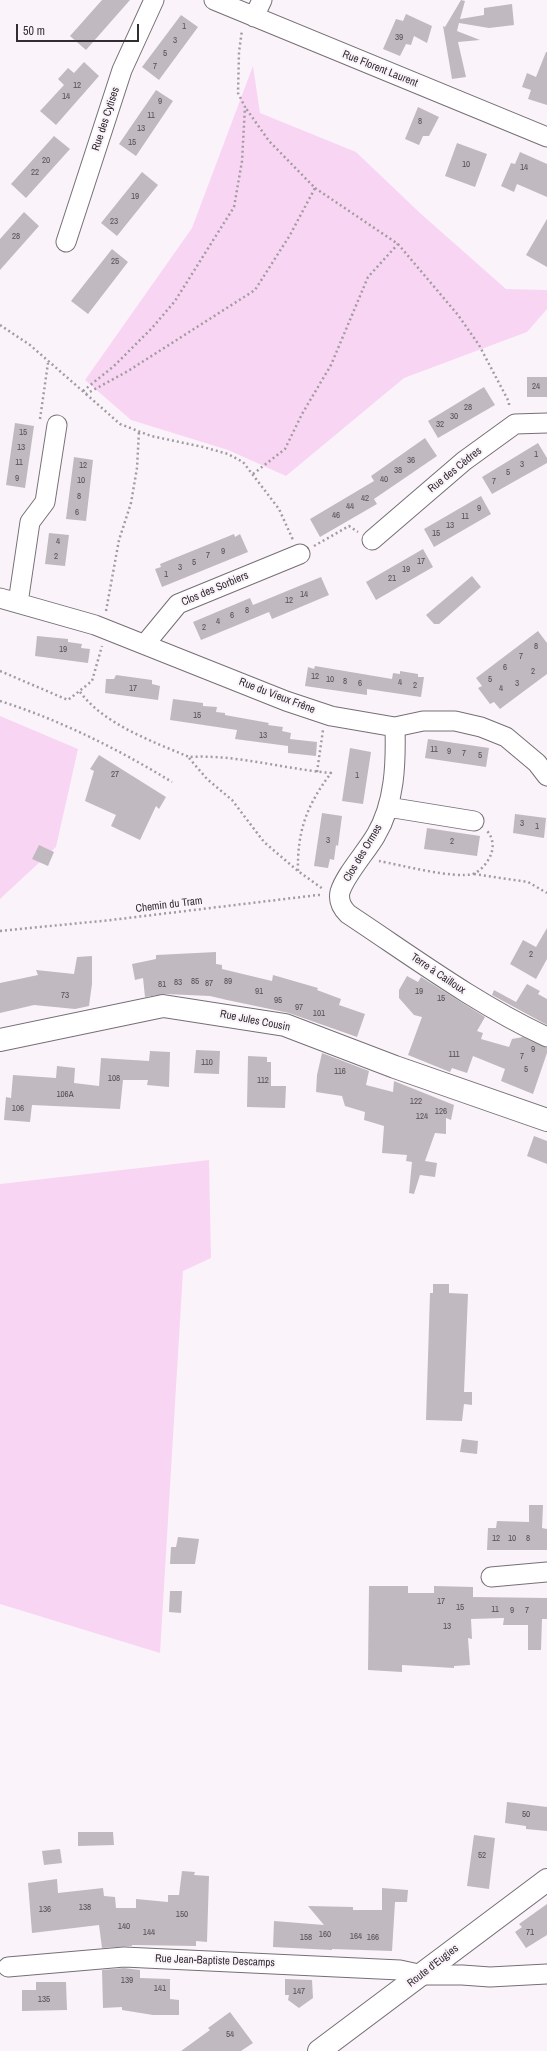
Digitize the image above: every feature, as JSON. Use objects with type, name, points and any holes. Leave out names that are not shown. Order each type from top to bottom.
[{"type":"street","name":"Rue des Cytises","points":[[66,242],[122,70],[154,0]]},
{"type":"street","name":"Rue Florent Laurent","points":[[214,0],[254,10],[547,137]]},
{"type":"street","name":"Rue des Cèdres","points":[[372,540],[464,461],[510,427],[515,424],[547,423]]},
{"type":"street","points":[[9,601],[30,522],[45,502],[57,427]]},
{"type":"street","name":"Clos des Sorbiers","points":[[145,644],[178,604],[300,554]]},
{"type":"street","name":"Rue du Vieux Frêne","points":[[9,601],[104,628],[286,701],[331,716],[395,727],[423,721],[455,721],[480,726],[506,737],[544,764]]},
{"type":"street","name":"Clos des Ormes","points":[[339,898],[342,887],[380,828],[388,807],[396,765],[395,727]]},
{"type":"street","points":[[388,807],[474,821]]},
{"type":"street","name":"Terre à Cailloux","points":[[339,898],[342,906],[348,914],[420,961],[434,973],[515,1022],[547,1037]]},
{"type":"street","name":"Rue Jules Cousin","points":[[0,1040],[163,1006],[285,1025],[396,1067],[547,1120]]},
{"type":"street","points":[[491,1577],[547,1572]]},
{"type":"street","name":"Route d'Eugies","points":[[319,2051],[547,1880]]},
{"type":"street","name":"Rue Jean-Baptiste Descamps","points":[[8,1967],[124,1957],[400,1970],[422,1975],[490,1977],[547,1974]]},
{"type":"path","points":[[254,10],[239,52],[238,93],[245,107],[269,141],[315,188],[398,244],[458,315],[479,345],[508,402],[510,427]]},
{"type":"path","points":[[83,391],[114,366],[152,328],[175,301],[234,207],[242,161],[245,107]]},
{"type":"path","points":[[86,394],[128,371],[255,290],[290,235],[315,188]]},
{"type":"path","points":[[253,474],[285,449],[302,414],[331,365],[368,277],[398,244]]},
{"type":"path","points":[[0,325],[30,345],[120,424],[151,436],[228,454],[243,462],[279,509],[300,554],[349,526],[372,540]]},
{"type":"path","points":[[48,362],[40,421],[46,427],[57,427]]},
{"type":"path","points":[[0,671],[68,700],[92,681],[104,628],[119,540],[131,503],[137,468],[139,431]]},
{"type":"path","points":[[80,692],[85,699],[108,717],[138,734],[189,757],[207,779],[232,800],[264,842],[318,886],[339,898]]},
{"type":"path","points":[[0,701],[76,731],[144,764],[172,782]]},
{"type":"path","points":[[317,772],[321,733],[331,716]]},
{"type":"path","points":[[189,757],[203,756],[232,759],[331,774],[322,785],[303,820],[298,871]]},
{"type":"path","points":[[474,821],[490,835],[493,849],[486,863],[474,874]]},
{"type":"path","points":[[362,858],[419,869],[455,874],[474,874],[528,882],[547,893]]},
{"type":"path","name":"Chemin du Tram","points":[[0,931],[111,920],[318,894],[339,898]]},
{"type":"shaded area","points":[[253,66],[260,113],[356,152],[420,213],[506,289],[547,290],[547,309],[527,332],[404,378],[286,476],[228,450],[131,420],[85,380],[192,228]]},
{"type":"shaded area","points":[[0,716],[78,749],[56,847],[0,899]]},
{"type":"shaded area","points":[[209,1160],[211,1258],[183,1271],[160,1653],[0,1604],[0,1184]]},
{"type":"building","points":[[102,0],[130,0],[86,50],[70,36]]},
{"type":"building","points":[[461,0],[465,1],[460,19],[484,15],[484,8],[512,4],[514,25],[489,28],[459,23],[457,31],[480,40],[458,42],[466,77],[452,79],[443,26],[445,27]]},
{"type":"building","points":[[406,14],[432,26],[427,43],[414,36],[411,45],[406,44],[400,56],[383,49],[396,19],[403,21]]},
{"type":"building","points":[[181,15],[198,27],[159,80],[142,67]]},
{"type":"building","points":[[546,52],[547,105],[528,99],[531,90],[522,87],[527,73],[536,77]]},
{"type":"building","points":[[84,62],[99,76],[56,125],[40,111],[64,85],[58,79],[68,68],[74,73]]},
{"type":"building","points":[[156,90],[173,101],[136,156],[119,144]]},
{"type":"building","points":[[418,107],[439,117],[429,136],[423,136],[419,145],[405,139]]},
{"type":"building","points":[[54,136],[70,149],[26,198],[11,184]]},
{"type":"building","points":[[457,143],[487,154],[475,187],[445,176]]},
{"type":"building","points":[[520,152],[547,164],[547,197],[517,184],[514,192],[501,186],[511,163],[515,164]]},
{"type":"building","points":[[142,172],[158,185],[117,236],[101,223]]},
{"type":"building","points":[[24,212],[39,226],[0,270],[0,239]]},
{"type":"building","points":[[547,219],[547,267],[526,255]]},
{"type":"building","points":[[112,249],[128,262],[88,314],[71,301]]},
{"type":"building","points":[[527,377],[547,377],[547,397],[527,397]]},
{"type":"building","points":[[484,387],[495,405],[438,438],[428,421]]},
{"type":"building","points":[[15,423],[34,426],[25,488],[6,485]]},
{"type":"building","points":[[425,438],[437,456],[374,499],[377,504],[320,537],[310,519],[374,481],[371,476]]},
{"type":"building","points":[[538,443],[547,458],[547,463],[492,494],[482,477]]},
{"type":"building","points":[[74,457],[93,460],[86,521],[66,519]]},
{"type":"building","points":[[481,496],[491,514],[434,547],[424,529]]},
{"type":"building","points":[[49,533],[69,535],[65,566],[45,564]]},
{"type":"building","points":[[234,534],[235,537],[240,534],[248,552],[162,587],[155,569],[161,567],[160,564]]},
{"type":"building","points":[[423,549],[433,567],[376,600],[366,582]]},
{"type":"building","points":[[472,576],[481,587],[439,624],[434,624],[426,615]]},
{"type":"building","points":[[321,577],[329,595],[272,619],[269,612],[201,640],[193,622],[250,598],[253,605]]},
{"type":"building","points":[[538,631],[547,643],[547,674],[500,709],[494,702],[490,704],[478,688],[482,686],[476,678]]},
{"type":"building","points":[[37,636],[68,639],[68,642],[82,644],[81,648],[90,649],[88,663],[35,656]]},
{"type":"building","points":[[315,666],[392,679],[393,673],[400,674],[400,671],[418,674],[418,677],[424,677],[421,697],[367,689],[367,695],[305,686],[308,667],[314,669]]},
{"type":"building","points":[[116,675],[152,680],[152,684],[160,686],[158,700],[105,693],[106,679],[114,679]]},
{"type":"building","points":[[173,699],[203,703],[203,706],[217,707],[216,712],[225,713],[225,715],[283,727],[282,731],[291,733],[290,739],[317,742],[316,756],[288,753],[288,746],[235,739],[237,730],[170,720]]},
{"type":"building","points":[[428,739],[489,748],[486,767],[425,758]]},
{"type":"building","points":[[350,748],[371,752],[363,804],[342,801]]},
{"type":"building","points":[[99,755],[166,797],[159,809],[156,806],[140,840],[111,826],[116,815],[85,801],[94,771],[90,769]]},
{"type":"building","points":[[322,813],[342,816],[338,846],[336,845],[334,860],[330,859],[328,868],[314,866]]},
{"type":"building","points":[[515,814],[546,818],[544,838],[513,833]]},
{"type":"building","points":[[427,828],[480,836],[477,856],[424,849]]},
{"type":"building","points":[[39,845],[54,852],[48,866],[32,859]]},
{"type":"building","points":[[547,928],[547,959],[536,979],[510,964],[523,940],[536,947]]},
{"type":"building","points":[[216,952],[216,964],[222,965],[222,969],[272,981],[273,975],[318,988],[317,990],[341,999],[339,1005],[365,1014],[357,1037],[289,1013],[210,996],[165,994],[145,997],[143,978],[135,980],[132,964],[156,959],[156,955]]},
{"type":"building","points":[[92,956],[92,984],[89,1006],[75,1009],[34,1005],[0,1013],[0,983],[38,975],[36,970],[74,974],[77,957]]},
{"type":"building","points":[[407,976],[418,982],[421,977],[485,1017],[477,1031],[483,1033],[481,1039],[509,1047],[512,1039],[523,1037],[547,1048],[547,1053],[533,1094],[501,1081],[505,1069],[473,1056],[467,1073],[452,1068],[450,1072],[408,1055],[422,1017],[414,1015],[399,998],[399,990]]},
{"type":"building","points":[[527,984],[540,991],[538,994],[547,999],[547,1025],[492,995],[494,990],[516,1002]]},
{"type":"building","points":[[196,1050],[220,1051],[219,1074],[194,1073]]},
{"type":"building","points":[[150,1051],[170,1052],[169,1087],[147,1085],[148,1080],[123,1080],[120,1109],[32,1105],[30,1122],[4,1120],[6,1097],[11,1098],[13,1075],[56,1078],[57,1066],[75,1068],[74,1083],[99,1086],[101,1058],[149,1061]]},
{"type":"building","points":[[322,1053],[369,1071],[366,1085],[393,1092],[394,1081],[454,1105],[451,1120],[446,1118],[446,1134],[435,1133],[425,1161],[437,1163],[435,1177],[420,1175],[414,1194],[409,1193],[412,1162],[406,1161],[407,1155],[382,1153],[384,1126],[364,1120],[365,1112],[345,1106],[342,1096],[316,1092],[317,1075]]},
{"type":"building","points":[[248,1056],[267,1057],[267,1062],[271,1062],[271,1086],[286,1086],[285,1108],[247,1107]]},
{"type":"building","points":[[534,1136],[547,1141],[547,1164],[527,1156]]},
{"type":"building","points":[[433,1284],[449,1284],[449,1293],[468,1294],[464,1392],[472,1392],[472,1405],[464,1404],[462,1421],[426,1420],[430,1293],[433,1293]]},
{"type":"building","points":[[462,1439],[478,1441],[477,1454],[460,1452]]},
{"type":"building","points":[[529,1505],[543,1505],[542,1528],[547,1529],[547,1550],[487,1550],[488,1528],[496,1528],[497,1521],[529,1522]]},
{"type":"building","points":[[178,1537],[199,1539],[195,1564],[170,1564],[171,1547],[176,1547]]},
{"type":"building","points":[[369,1586],[408,1586],[408,1593],[434,1593],[434,1586],[473,1587],[473,1597],[547,1598],[547,1619],[542,1619],[541,1650],[528,1650],[528,1625],[503,1625],[504,1618],[471,1619],[472,1639],[468,1638],[470,1665],[454,1666],[454,1668],[402,1665],[402,1672],[368,1670]]},
{"type":"building","points":[[170,1591],[182,1591],[181,1613],[169,1612]]},
{"type":"building","points":[[507,1802],[547,1807],[547,1831],[526,1829],[526,1826],[505,1823]]},
{"type":"building","points":[[78,1832],[113,1832],[114,1845],[78,1846]]},
{"type":"building","points":[[474,1835],[495,1838],[489,1889],[467,1886]]},
{"type":"building","points":[[60,1849],[62,1863],[44,1865],[42,1851]]},
{"type":"building","points":[[182,1871],[195,1872],[194,1875],[209,1876],[207,1942],[196,1941],[196,1946],[132,1945],[102,1948],[99,1925],[32,1933],[28,1883],[57,1879],[58,1893],[103,1888],[104,1896],[115,1897],[116,1908],[136,1908],[136,1899],[168,1902],[168,1895],[179,1895]]},
{"type":"building","points":[[382,1888],[408,1890],[407,1902],[395,1902],[392,1951],[273,1947],[274,1921],[324,1925],[308,1906],[353,1907],[353,1910],[382,1910]]},
{"type":"building","points":[[547,1904],[547,1935],[526,1948],[515,1932],[522,1927],[519,1924]]},
{"type":"building","points":[[124,1968],[140,1970],[140,1978],[170,1979],[170,1999],[179,2000],[179,2015],[153,2015],[122,2010],[122,2007],[103,2008],[102,1970]]},
{"type":"building","points":[[285,1979],[312,1980],[313,1998],[299,2008],[288,2000],[289,1995],[285,1995]]},
{"type":"building","points":[[36,1982],[66,1982],[67,2010],[22,2011],[22,1990],[36,1990]]},
{"type":"building","points":[[230,2012],[253,2043],[241,2051],[181,2051],[210,2030],[208,2028]]}]
